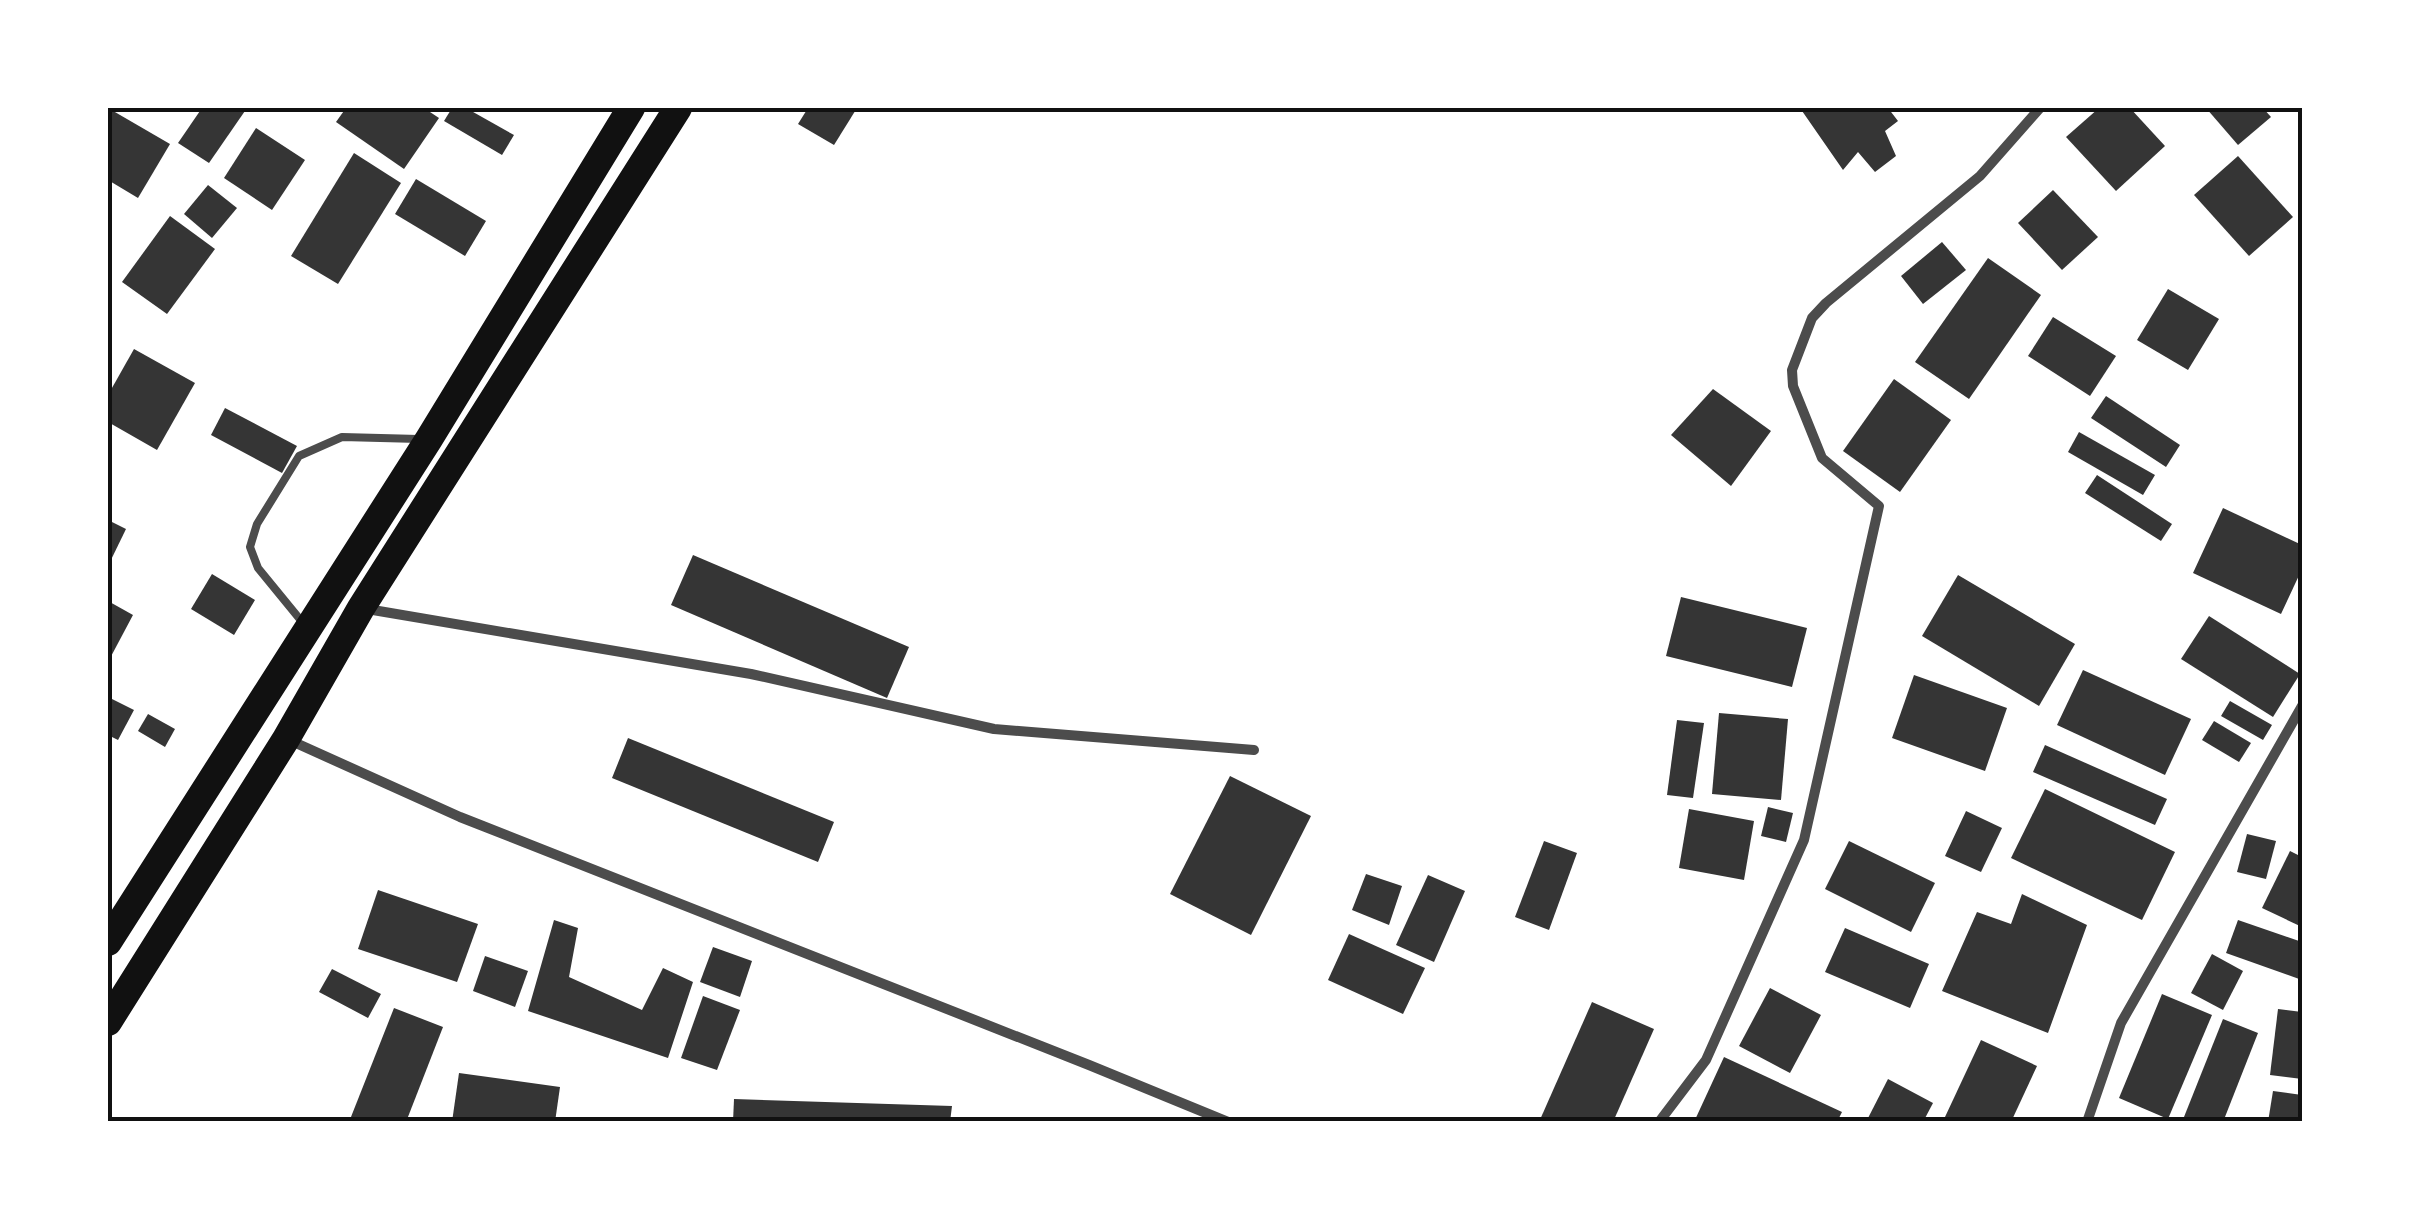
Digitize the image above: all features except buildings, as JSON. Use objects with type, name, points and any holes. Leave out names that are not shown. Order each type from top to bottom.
[{"type":"highway","points":[[108,942],[430,439],[631,108]]},
{"type":"highway","points":[[108,1022],[286,739],[361,608],[678,108]]},
{"type":"street","points":[[1659,1122],[1706,1060],[1804,840],[1879,506],[1822,458],[1793,386],[1792,370],[1812,318],[1826,303],[1980,176],[2040,108]]},
{"type":"street","points":[[361,608],[752,674],[994,730],[1254,750]]},
{"type":"street","points":[[2087,1122],[2121,1024],[2302,706]]},
{"type":"street","points":[[286,739],[460,817],[1228,1122]]},
{"type":"lane","points":[[308,630],[258,568],[250,547],[257,524],[299,456],[342,438],[430,439]]}]
